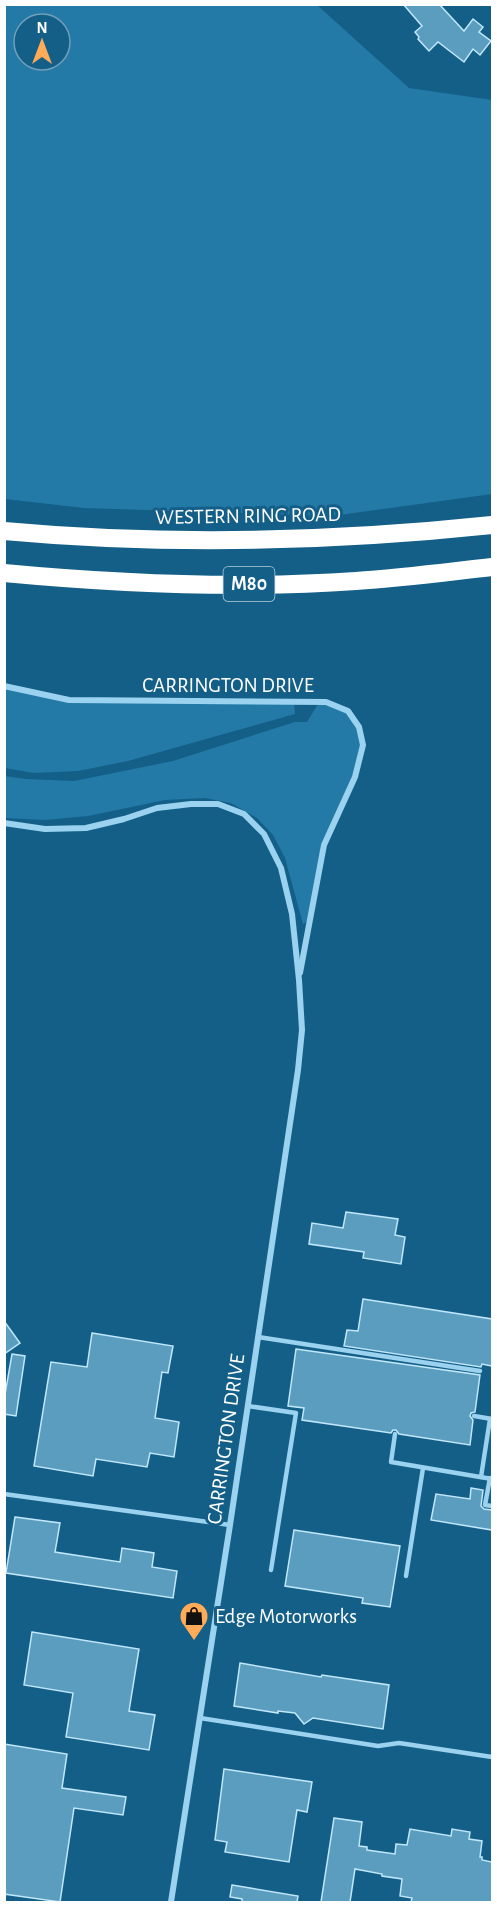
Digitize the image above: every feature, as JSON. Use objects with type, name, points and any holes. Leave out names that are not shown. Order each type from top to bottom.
[{"type":"highway","name":"WESTERN RING ROAD","points":[[4,531],[100,538],[229,542],[362,537],[492,525]]},
{"type":"highway","name":"M80","points":[[4,573],[168,583],[289,584],[355,581],[492,567]]},
{"type":"street","name":"CARRINGTON DRIVE","points":[[4,686],[69,700],[326,702],[348,711],[359,727],[363,745],[355,777],[324,845],[299,980]]},
{"type":"street","name":"CARRINGTON DRIVE","points":[[4,823],[45,829],[86,828],[157,808],[218,804],[244,814],[264,834],[281,868],[292,914],[302,1030],[298,1070],[171,1902]]},
{"type":"lane","points":[[258,1337],[480,1371]]},
{"type":"lane","points":[[248,1406],[296,1413],[271,1570]]},
{"type":"lane","points":[[474,1416],[491,1419],[481,1477]]},
{"type":"lane","points":[[396,1434],[391,1462],[491,1478],[485,1505],[492,1506]]},
{"type":"lane","points":[[406,1576],[423,1468]]},
{"type":"lane","points":[[4,1494],[230,1526]]},
{"type":"lane","points":[[200,1718],[378,1746],[399,1743],[492,1757]]},
{"type":"shaded area","points":[[5,4],[317,5],[409,88],[492,100],[492,494],[332,516],[84,508],[5,499]]},
{"type":"shaded area","points":[[4,686],[69,700],[294,702],[295,714],[128,761],[78,771],[34,773],[5,768]]},
{"type":"shaded area","points":[[326,702],[348,711],[359,727],[363,745],[355,777],[324,845],[310,920],[303,924],[285,858],[273,835],[257,818],[231,803],[205,798],[165,800],[88,816],[45,820],[5,818],[4,776],[74,781],[173,761],[295,722],[307,722],[318,704]]},
{"type":"building","points":[[403,4],[439,4],[464,31],[473,19],[483,27],[479,32],[491,41],[480,55],[473,49],[464,62],[438,42],[429,51],[415,32],[422,26]]},
{"type":"building","points":[[346,1212],[398,1219],[395,1235],[405,1237],[401,1264],[363,1258],[364,1252],[309,1244],[312,1223],[343,1228]]},
{"type":"building","points":[[363,1299],[492,1319],[492,1366],[482,1364],[481,1367],[344,1346],[347,1330],[358,1331]]},
{"type":"building","points":[[4,1321],[20,1343],[4,1354]]},
{"type":"building","points":[[92,1333],[173,1346],[168,1373],[162,1372],[155,1418],[179,1422],[174,1457],[150,1453],[147,1467],[96,1459],[93,1476],[34,1466],[51,1362],[87,1367]]},
{"type":"building","points":[[296,1349],[480,1375],[475,1412],[470,1416],[473,1420],[470,1445],[399,1434],[396,1430],[391,1433],[302,1420],[304,1408],[288,1406]]},
{"type":"building","points":[[12,1354],[25,1356],[16,1416],[4,1414],[4,1400]]},
{"type":"building","points":[[471,1488],[483,1490],[481,1506],[492,1510],[492,1530],[431,1520],[436,1494],[470,1499]]},
{"type":"building","points":[[15,1517],[60,1523],[55,1552],[120,1562],[122,1548],[154,1553],[152,1567],[177,1571],[173,1598],[6,1573]]},
{"type":"building","points":[[294,1530],[400,1546],[390,1607],[362,1603],[363,1598],[285,1586]]},
{"type":"building","points":[[32,1632],[139,1649],[129,1711],[155,1715],[149,1750],[66,1737],[73,1693],[24,1685]]},
{"type":"building","points":[[240,1663],[321,1677],[322,1675],[389,1685],[383,1729],[313,1718],[304,1724],[295,1713],[278,1711],[278,1713],[234,1706]]},
{"type":"building","points":[[4,1744],[67,1754],[62,1788],[126,1797],[123,1815],[74,1808],[60,1902],[4,1894]]},
{"type":"building","points":[[224,1769],[312,1782],[307,1812],[297,1810],[289,1862],[225,1852],[227,1842],[215,1840]]},
{"type":"building","points":[[334,1818],[362,1822],[359,1846],[367,1847],[367,1850],[395,1854],[396,1844],[407,1845],[410,1829],[451,1836],[452,1829],[470,1832],[469,1839],[482,1841],[480,1857],[482,1860],[492,1862],[492,1902],[411,1902],[412,1898],[400,1896],[402,1879],[355,1869],[350,1902],[321,1902]]},
{"type":"building","points":[[232,1885],[298,1896],[297,1902],[242,1902],[242,1899],[230,1897]]},
{"type":"place","name":"Edge Motorworks","points":[[194,1642]]}]
